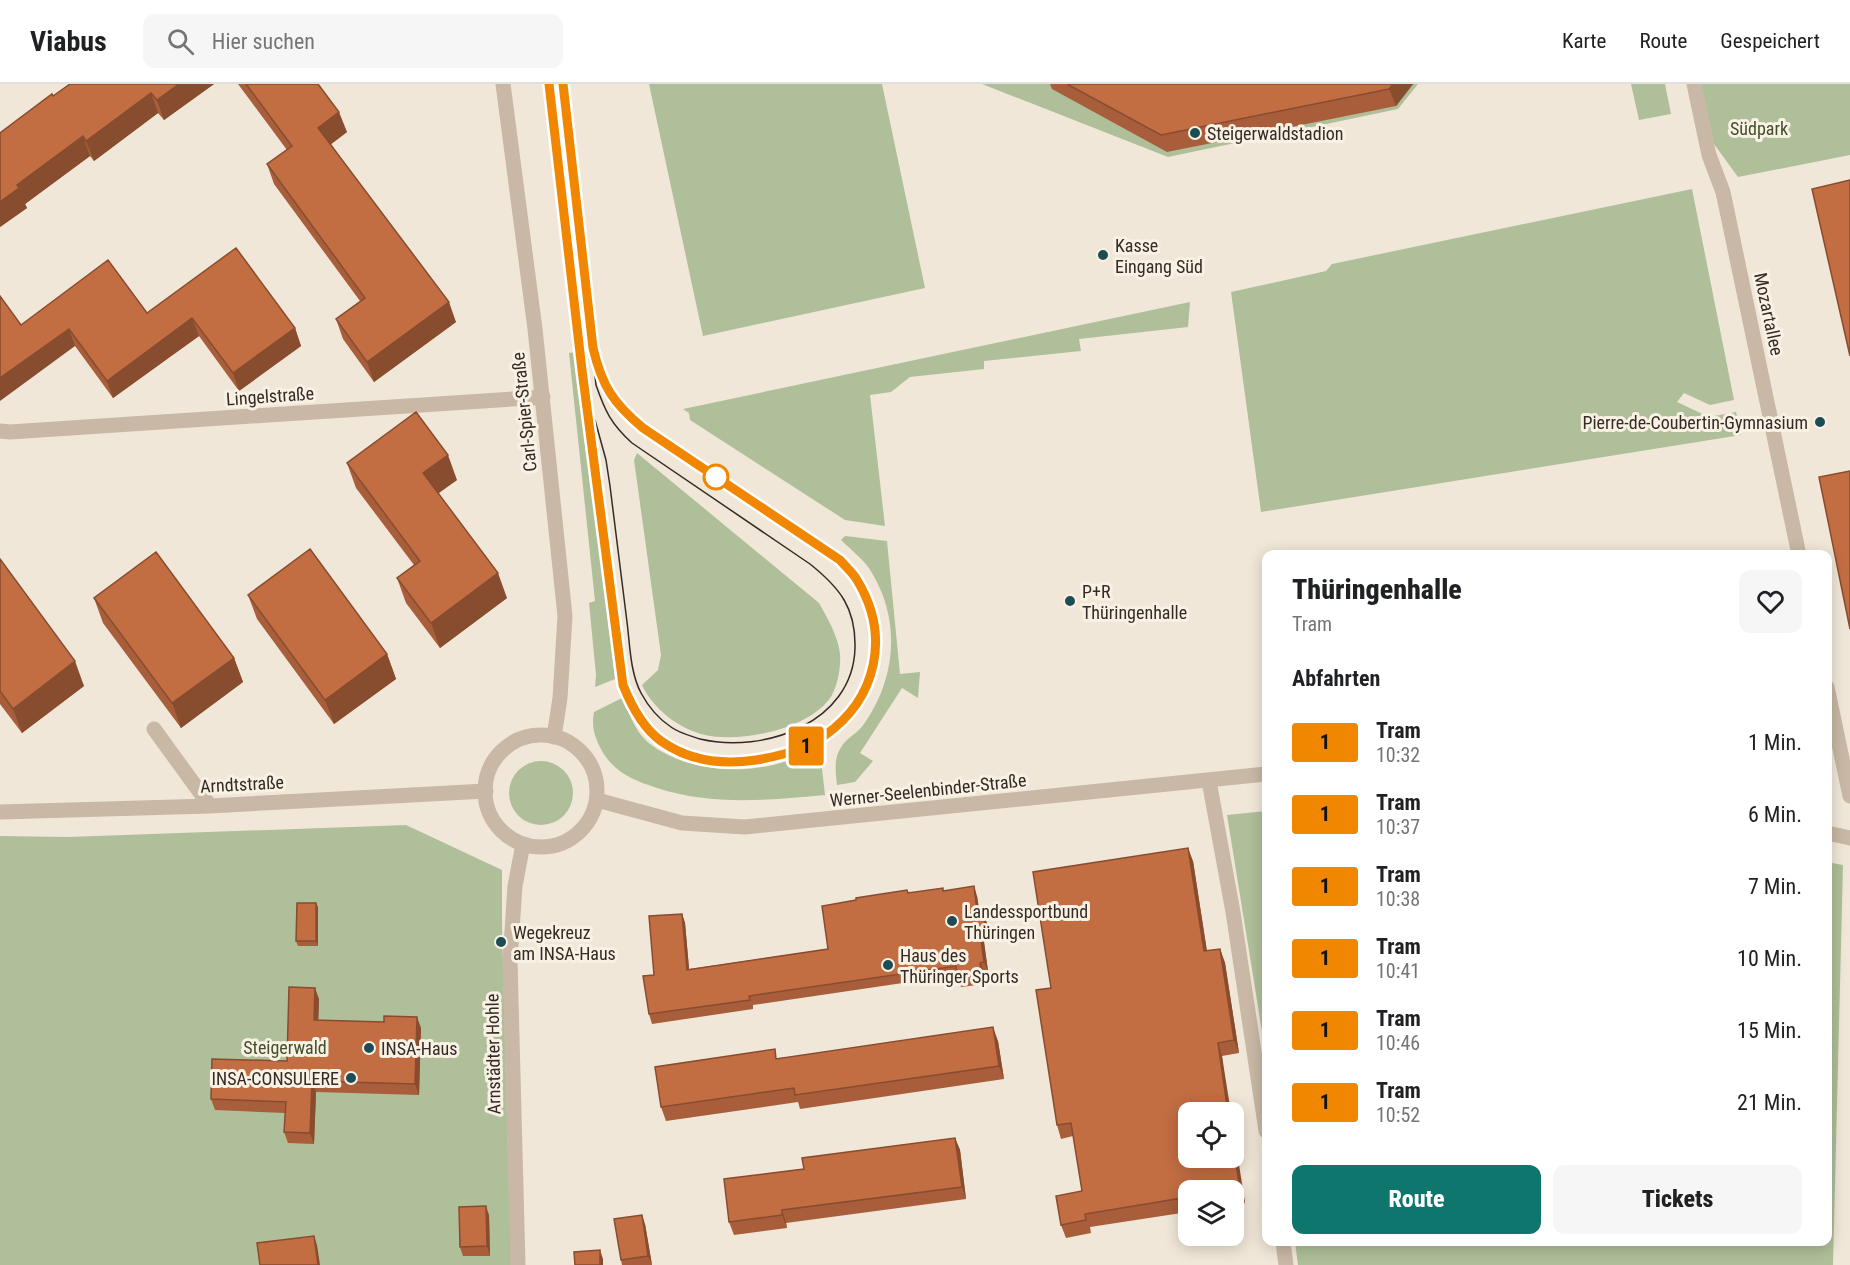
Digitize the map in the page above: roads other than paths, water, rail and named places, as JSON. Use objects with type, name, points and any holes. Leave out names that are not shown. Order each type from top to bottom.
[{"type":"street","name":"Carl-Spier-Straße","points":[[503,84],[543,397],[565,616],[560,698],[554,737]]},
{"type":"street","name":"Mozartallee","points":[[1694,84],[1709,155],[1723,192],[1798,550]]},
{"type":"street","name":"Lingelstraße","points":[[0,431],[543,397]]},
{"type":"street","points":[[1832,711],[1850,796]]},
{"type":"street","points":[[154,729],[204,806]]},
{"type":"street","points":[[535,736],[554,737],[567,742],[588,760],[594,772],[597,800],[588,823],[564,843],[545,847],[523,844],[508,837],[495,823],[487,806],[486,791],[490,768],[501,753],[516,741],[535,736]]},
{"type":"street","name":"Werner-Seelenbinder-Straße","points":[[597,800],[682,823],[745,827],[1262,774]]},
{"type":"street","points":[[1209,781],[1233,912],[1262,1104]]},
{"type":"street","name":"Arndtstraße","points":[[0,812],[204,806],[486,791]]},
{"type":"street","points":[[1832,834],[1850,838]]},
{"type":"street","name":"Arnstädter Hohle","points":[[518,1265],[510,962],[515,886],[523,844]]},
{"type":"street","points":[[1284,1246],[1286,1265]]},
{"type":"tram line","points":[[549,84],[582,370],[623,685],[645,724],[659,738],[694,757],[735,762],[758,760],[791,752],[823,738],[851,713],[861,697],[875,661],[877,642],[875,623],[864,592],[840,560],[632,419],[610,393],[593,348]]},
{"type":"tram line","name":"1","points":[[549,84],[582,370],[623,685],[627,697],[644,724],[660,741],[701,760],[742,762],[771,758],[798,750],[823,738],[842,722],[864,694],[875,663],[876,633],[870,607],[857,579],[840,560],[643,428],[623,412],[615,402],[599,373],[593,348],[563,84]]},
{"type":"tram line","points":[[563,84],[596,385],[602,402],[614,423],[632,443],[810,564],[838,591],[853,621],[855,648],[850,674],[839,696],[822,714],[801,727],[777,737],[751,742],[725,742],[700,739],[678,731],[662,720],[650,707],[637,685],[633,667],[610,486],[606,460],[595,420]]},
{"type":"place","name":"Steigerwaldstadion","points":[[1195,133]]},
{"type":"place","name":"Kasse Eingang Süd","points":[[1103,255]]},
{"type":"place","name":"Pierre-de-Coubertin-Gymnasium","points":[[1820,422]]},
{"type":"place","name":"P+R Thüringenhalle","points":[[1070,601]]},
{"type":"place","name":"Landessportbund Thüringen","points":[[952,921]]},
{"type":"place","name":"Wegekreuz am INSA-Haus","points":[[501,942]]},
{"type":"place","name":"Haus des Thüringer Sports","points":[[888,965]]},
{"type":"place","name":"INSA-Haus","points":[[369,1048]]},
{"type":"place","name":"INSA-CONSULERE","points":[[351,1078]]},
{"type":"park label","name":"Südpark","points":[[1759,128]]},
{"type":"park label","name":"Steigerwald","points":[[285,1047]]}]
